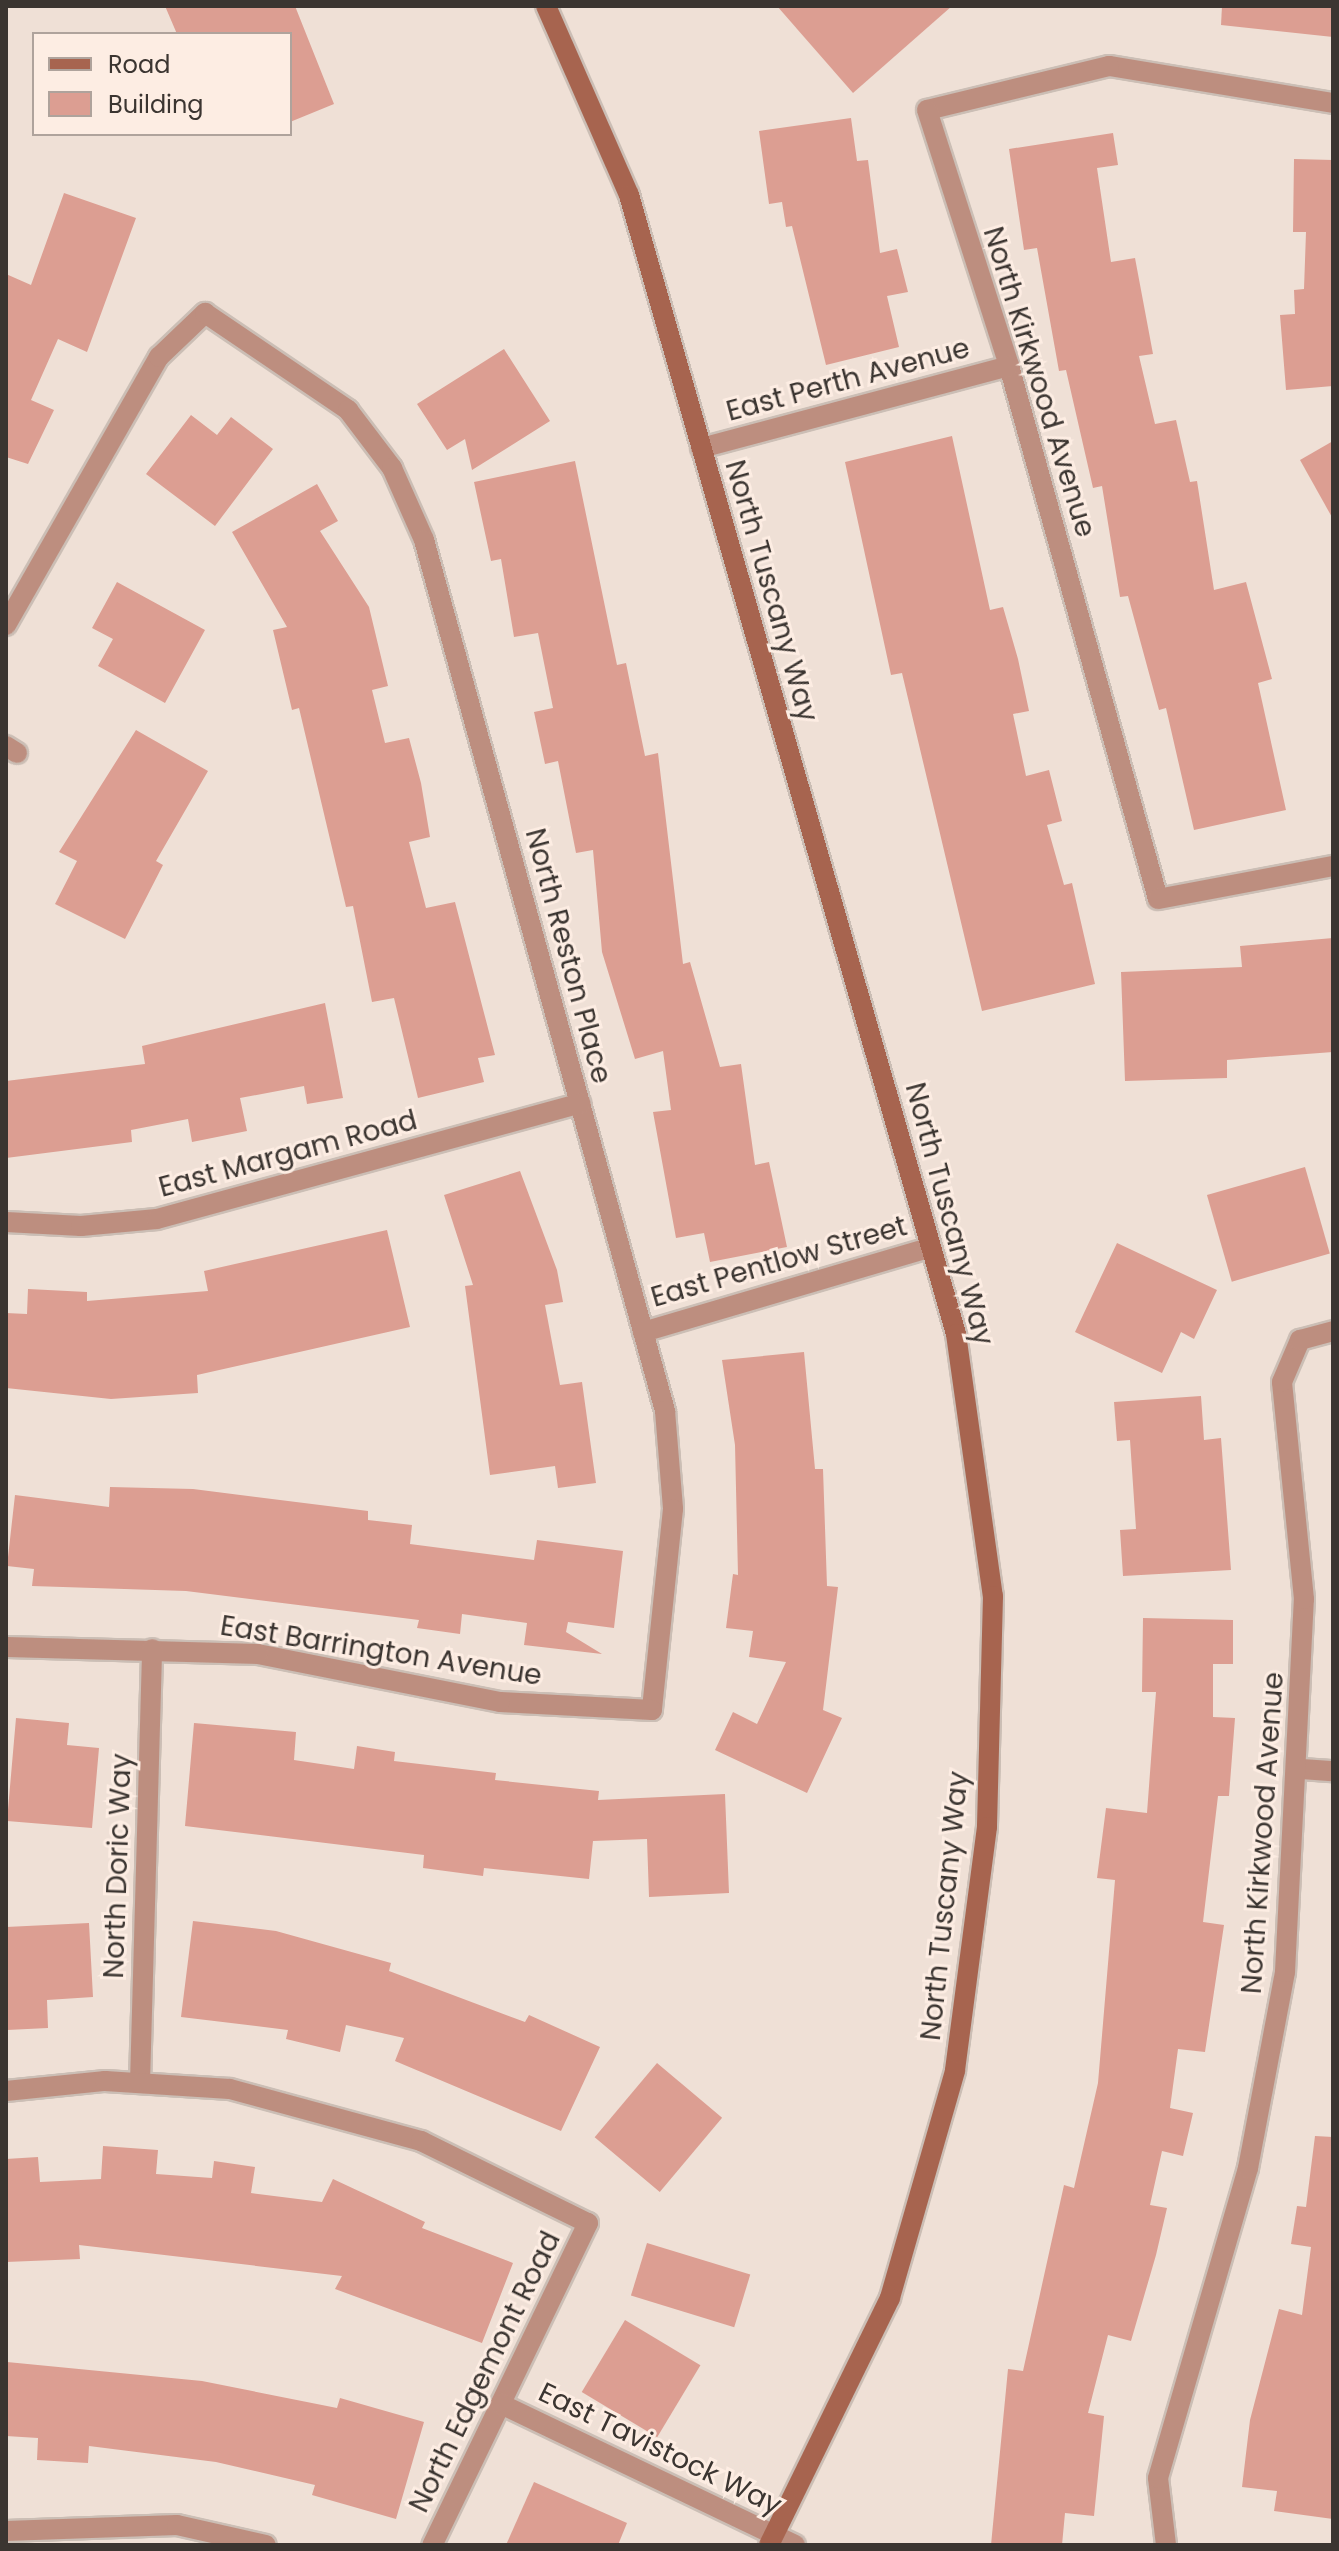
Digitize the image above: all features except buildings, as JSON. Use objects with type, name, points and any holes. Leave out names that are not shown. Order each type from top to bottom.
[{"type":"street","name":"North Tuscany Way","points":[[546,6],[629,195],[956,1334],[993,1596],[985,1843],[955,2071],[890,2298],[771,2540]]},
{"type":"street","name":"North Kirkwood Avenue","points":[[1333,103],[1109,66],[927,110],[1009,366],[1158,899],[1333,866]]},
{"type":"street","name":"North Reston Place","points":[[6,625],[159,357],[205,313],[348,410],[392,468],[424,540],[665,1411],[673,1509],[652,1710]]},
{"type":"street","name":"East Perth Avenue","points":[[701,448],[1009,366]]},
{"type":"street","name":"East Margam Road","points":[[6,1222],[81,1226],[157,1219],[580,1103]]},
{"type":"street","name":"East Pentlow Street","points":[[643,1332],[931,1247]]},
{"type":"street","name":"North Kirkwood Avenue","points":[[1166,2545],[1158,2478],[1248,2168],[1285,1972],[1301,1769],[1304,1599],[1282,1382],[1300,1340],[1333,1331]]},
{"type":"street","name":"East Barrington Avenue","points":[[6,1647],[258,1654],[500,1702],[652,1710]]},
{"type":"street","name":"North Doric Way","points":[[140,2083],[152,1649]]},
{"type":"street","points":[[1301,1769],[1333,1771]]},
{"type":"street","points":[[6,2091],[140,2083]]},
{"type":"street","name":"North Edgemont Road","points":[[140,2083],[230,2089],[421,2141],[588,2223],[432,2545]]},
{"type":"street","name":"East Tavistock Way","points":[[501,2404],[771,2540],[795,2545]]},
{"type":"street","points":[[6,2531],[177,2525],[266,2545]]}]
